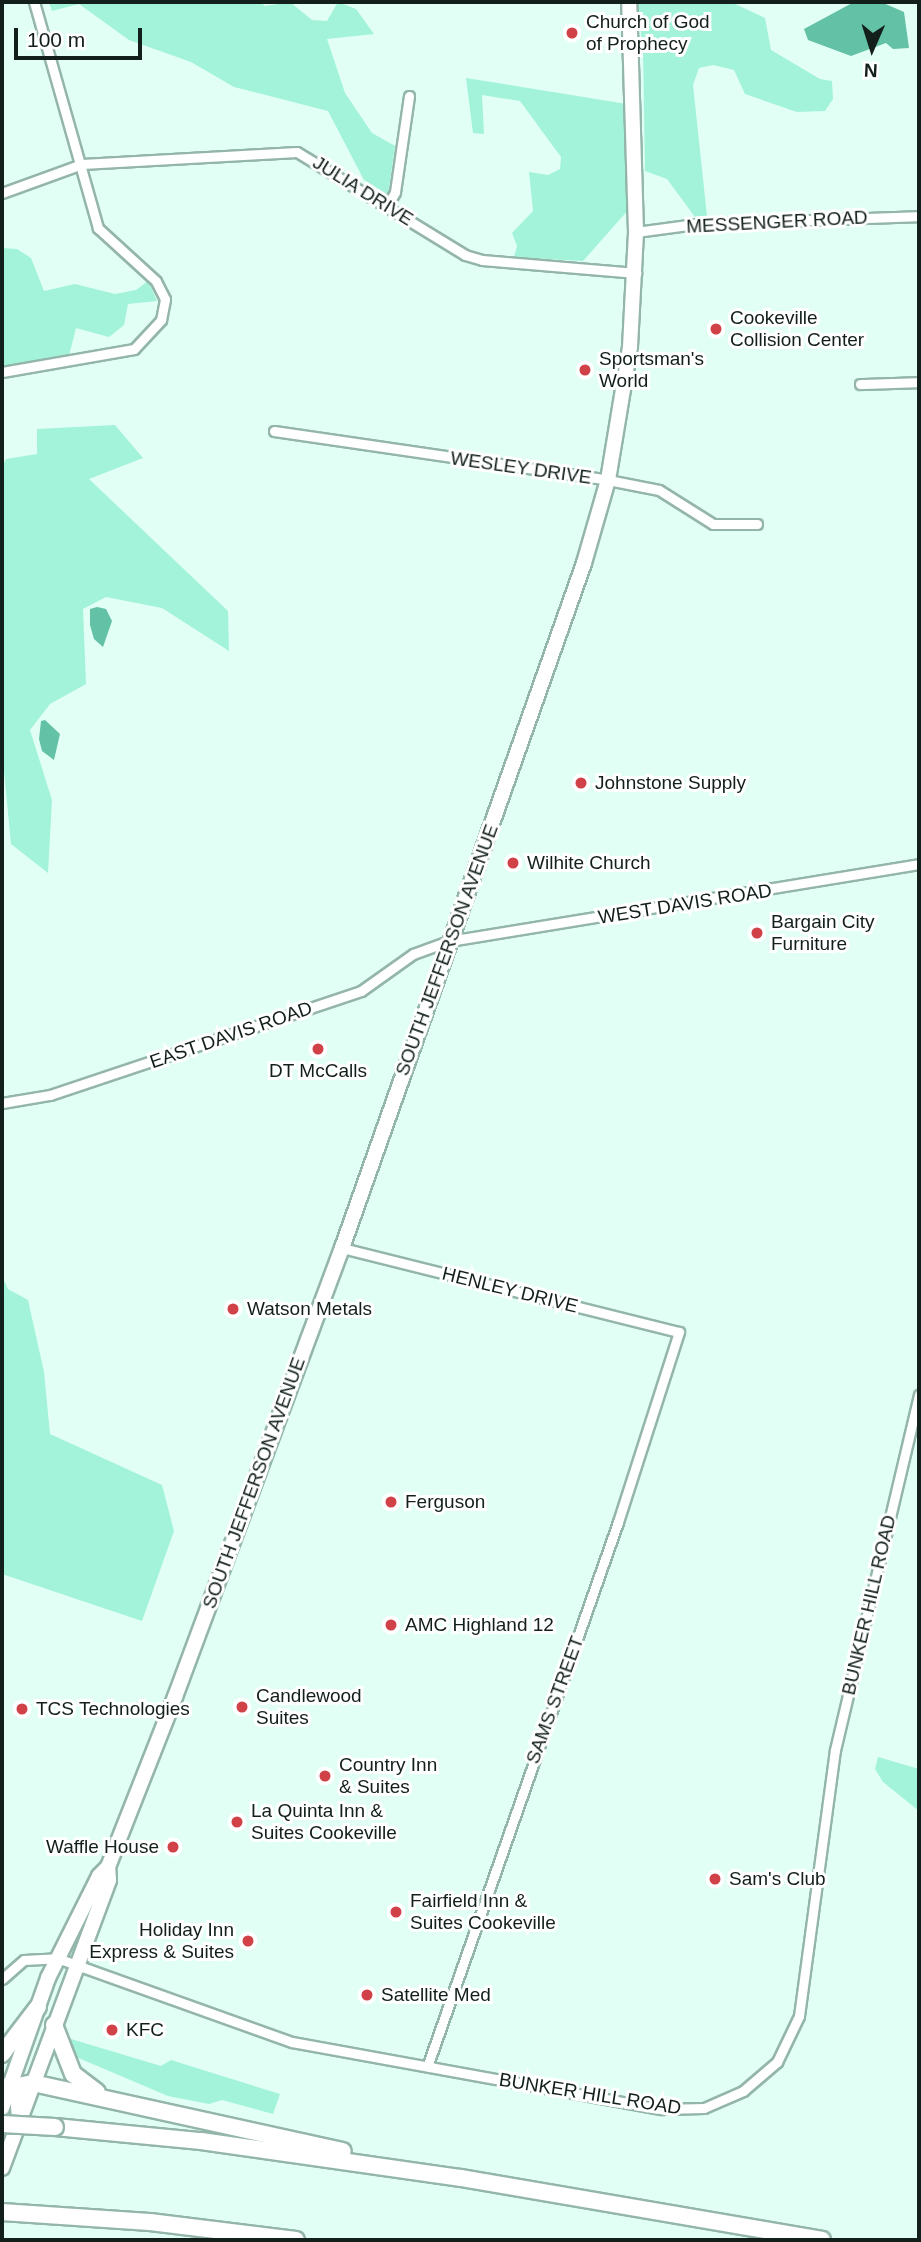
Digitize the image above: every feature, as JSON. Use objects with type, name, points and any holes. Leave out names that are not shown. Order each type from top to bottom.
[{"type":"highway","points":[[2,2054],[38,2007]]},
{"type":"highway","points":[[54,2025],[73,2074],[91,2089],[129,2103]]},
{"type":"highway","points":[[5,2087],[33,2083],[461,2178]]},
{"type":"highway","points":[[5,2087],[18,2095],[20,2117]]},
{"type":"highway","points":[[2,2124],[201,2141],[461,2178],[822,2240]]},
{"type":"highway","points":[[2,2212],[150,2222],[296,2240]]},
{"type":"main road","name":"SOUTH JEFFERSON AVENUE","points":[[2,2108],[5,2087],[57,1958],[108,1867],[342,1248],[449,941],[561,635],[608,480],[630,347],[635,273],[629,2]]},
{"type":"main road","name":"SOUTH JEFFERSON AVENUE","points":[[2,2168],[109,1880],[108,1867]]},
{"type":"street","points":[[2,372],[134,349],[161,320],[165,299],[156,281],[98,228],[34,2]]},
{"type":"street","points":[[387,206],[395,192],[409,96]]},
{"type":"street","name":"JULIA DRIVE","points":[[2,192],[82,164],[297,152],[465,255],[482,260],[635,273]]},
{"type":"street","name":"MESSENGER ROAD","points":[[636,232],[695,224],[919,216]]},
{"type":"street","points":[[860,384],[919,382]]},
{"type":"street","name":"WESLEY DRIVE","points":[[274,431],[608,480],[659,490],[713,524],[757,524]]},
{"type":"street","name":"WEST DAVIS ROAD","points":[[449,941],[919,864]]},
{"type":"street","name":"EAST DAVIS ROAD","points":[[2,1103],[50,1095],[361,991],[413,954],[449,941]]},
{"type":"street","name":"HENLEY DRIVE","points":[[342,1248],[678,1332]]},
{"type":"street","name":"SAMS STREET","points":[[427,2067],[618,1522],[678,1332]]},
{"type":"street","name":"BUNKER HILL ROAD","points":[[57,1958],[292,2042],[684,2110],[728,2100],[777,2062],[799,2016],[835,1750],[919,1395]]},
{"type":"street","points":[[2,1979],[24,1960],[57,1958]]},
{"type":"shaded area","points":[[49,2],[260,2],[265,6],[290,2],[312,20],[327,21],[338,2],[356,9],[374,34],[327,39],[345,93],[372,133],[395,146],[388,195],[364,180],[328,111],[234,87],[191,62],[129,40],[79,4],[52,11]]},
{"type":"shaded area","points":[[637,2],[731,2],[765,18],[771,50],[820,79],[832,81],[833,99],[825,111],[797,112],[745,94],[734,70],[713,65],[699,68],[693,85],[707,216],[695,217],[667,179],[645,171],[643,50]]},
{"type":"shaded area","points":[[854,2],[881,2],[904,12],[909,48],[893,49],[886,43],[851,56],[808,40],[804,29]]},
{"type":"shaded area","points":[[466,78],[627,104],[630,208],[583,261],[514,257],[517,246],[512,233],[533,211],[529,172],[548,175],[560,169],[561,157],[520,101],[482,95],[484,134],[473,133]]},
{"type":"shaded area","points":[[2,248],[17,249],[31,258],[44,291],[75,284],[115,294],[136,290],[148,281],[157,301],[128,304],[124,325],[109,337],[76,328],[69,356],[2,366]]},
{"type":"shaded area","points":[[115,425],[143,458],[89,479],[228,611],[229,651],[162,608],[106,597],[83,609],[86,684],[50,704],[30,730],[52,800],[48,873],[11,844],[2,750],[2,467],[6,459],[37,454],[37,429]]},
{"type":"shaded area","points":[[90,609],[106,609],[112,621],[103,647],[94,639],[90,625]]},
{"type":"shaded area","points":[[45,720],[60,734],[54,760],[42,751],[39,739],[41,721]]},
{"type":"shaded area","points":[[2,1276],[8,1289],[28,1300],[44,1372],[50,1434],[162,1485],[174,1531],[142,1621],[2,1574]]},
{"type":"shaded area","points":[[878,1757],[919,1769],[919,1811],[883,1782],[875,1769]]},
{"type":"shaded area","points":[[61,2036],[161,2066],[171,2060],[280,2094],[273,2114],[222,2100],[209,2104],[168,2096],[69,2054]]},
{"type":"place","name":"Church of God of Prophecy","points":[[572,33]]},
{"type":"place","name":"Cookeville Collision Center","points":[[716,329]]},
{"type":"place","name":"Sportsman's World","points":[[585,370]]},
{"type":"place","name":"Johnstone Supply","points":[[581,783]]},
{"type":"place","name":"Wilhite Church","points":[[513,863]]},
{"type":"place","name":"Bargain City Furniture","points":[[757,933]]},
{"type":"place","name":"DT McCalls","points":[[318,1049]]},
{"type":"place","name":"Watson Metals","points":[[233,1309]]},
{"type":"place","name":"Ferguson","points":[[391,1502]]},
{"type":"place","name":"AMC Highland 12","points":[[391,1625]]},
{"type":"place","name":"Candlewood Suites","points":[[242,1707]]},
{"type":"place","name":"TCS Technologies","points":[[22,1709]]},
{"type":"place","name":"Country Inn & Suites","points":[[325,1776]]},
{"type":"place","name":"La Quinta Inn & Suites Cookeville","points":[[237,1822]]},
{"type":"place","name":"Waffle House","points":[[173,1847]]},
{"type":"place","name":"Sam's Club","points":[[715,1879]]},
{"type":"place","name":"Fairfield Inn & Suites Cookeville","points":[[396,1912]]},
{"type":"place","name":"Holiday Inn Express & Suites","points":[[248,1941]]},
{"type":"place","name":"Satellite Med","points":[[367,1995]]},
{"type":"place","name":"KFC","points":[[112,2030]]}]
